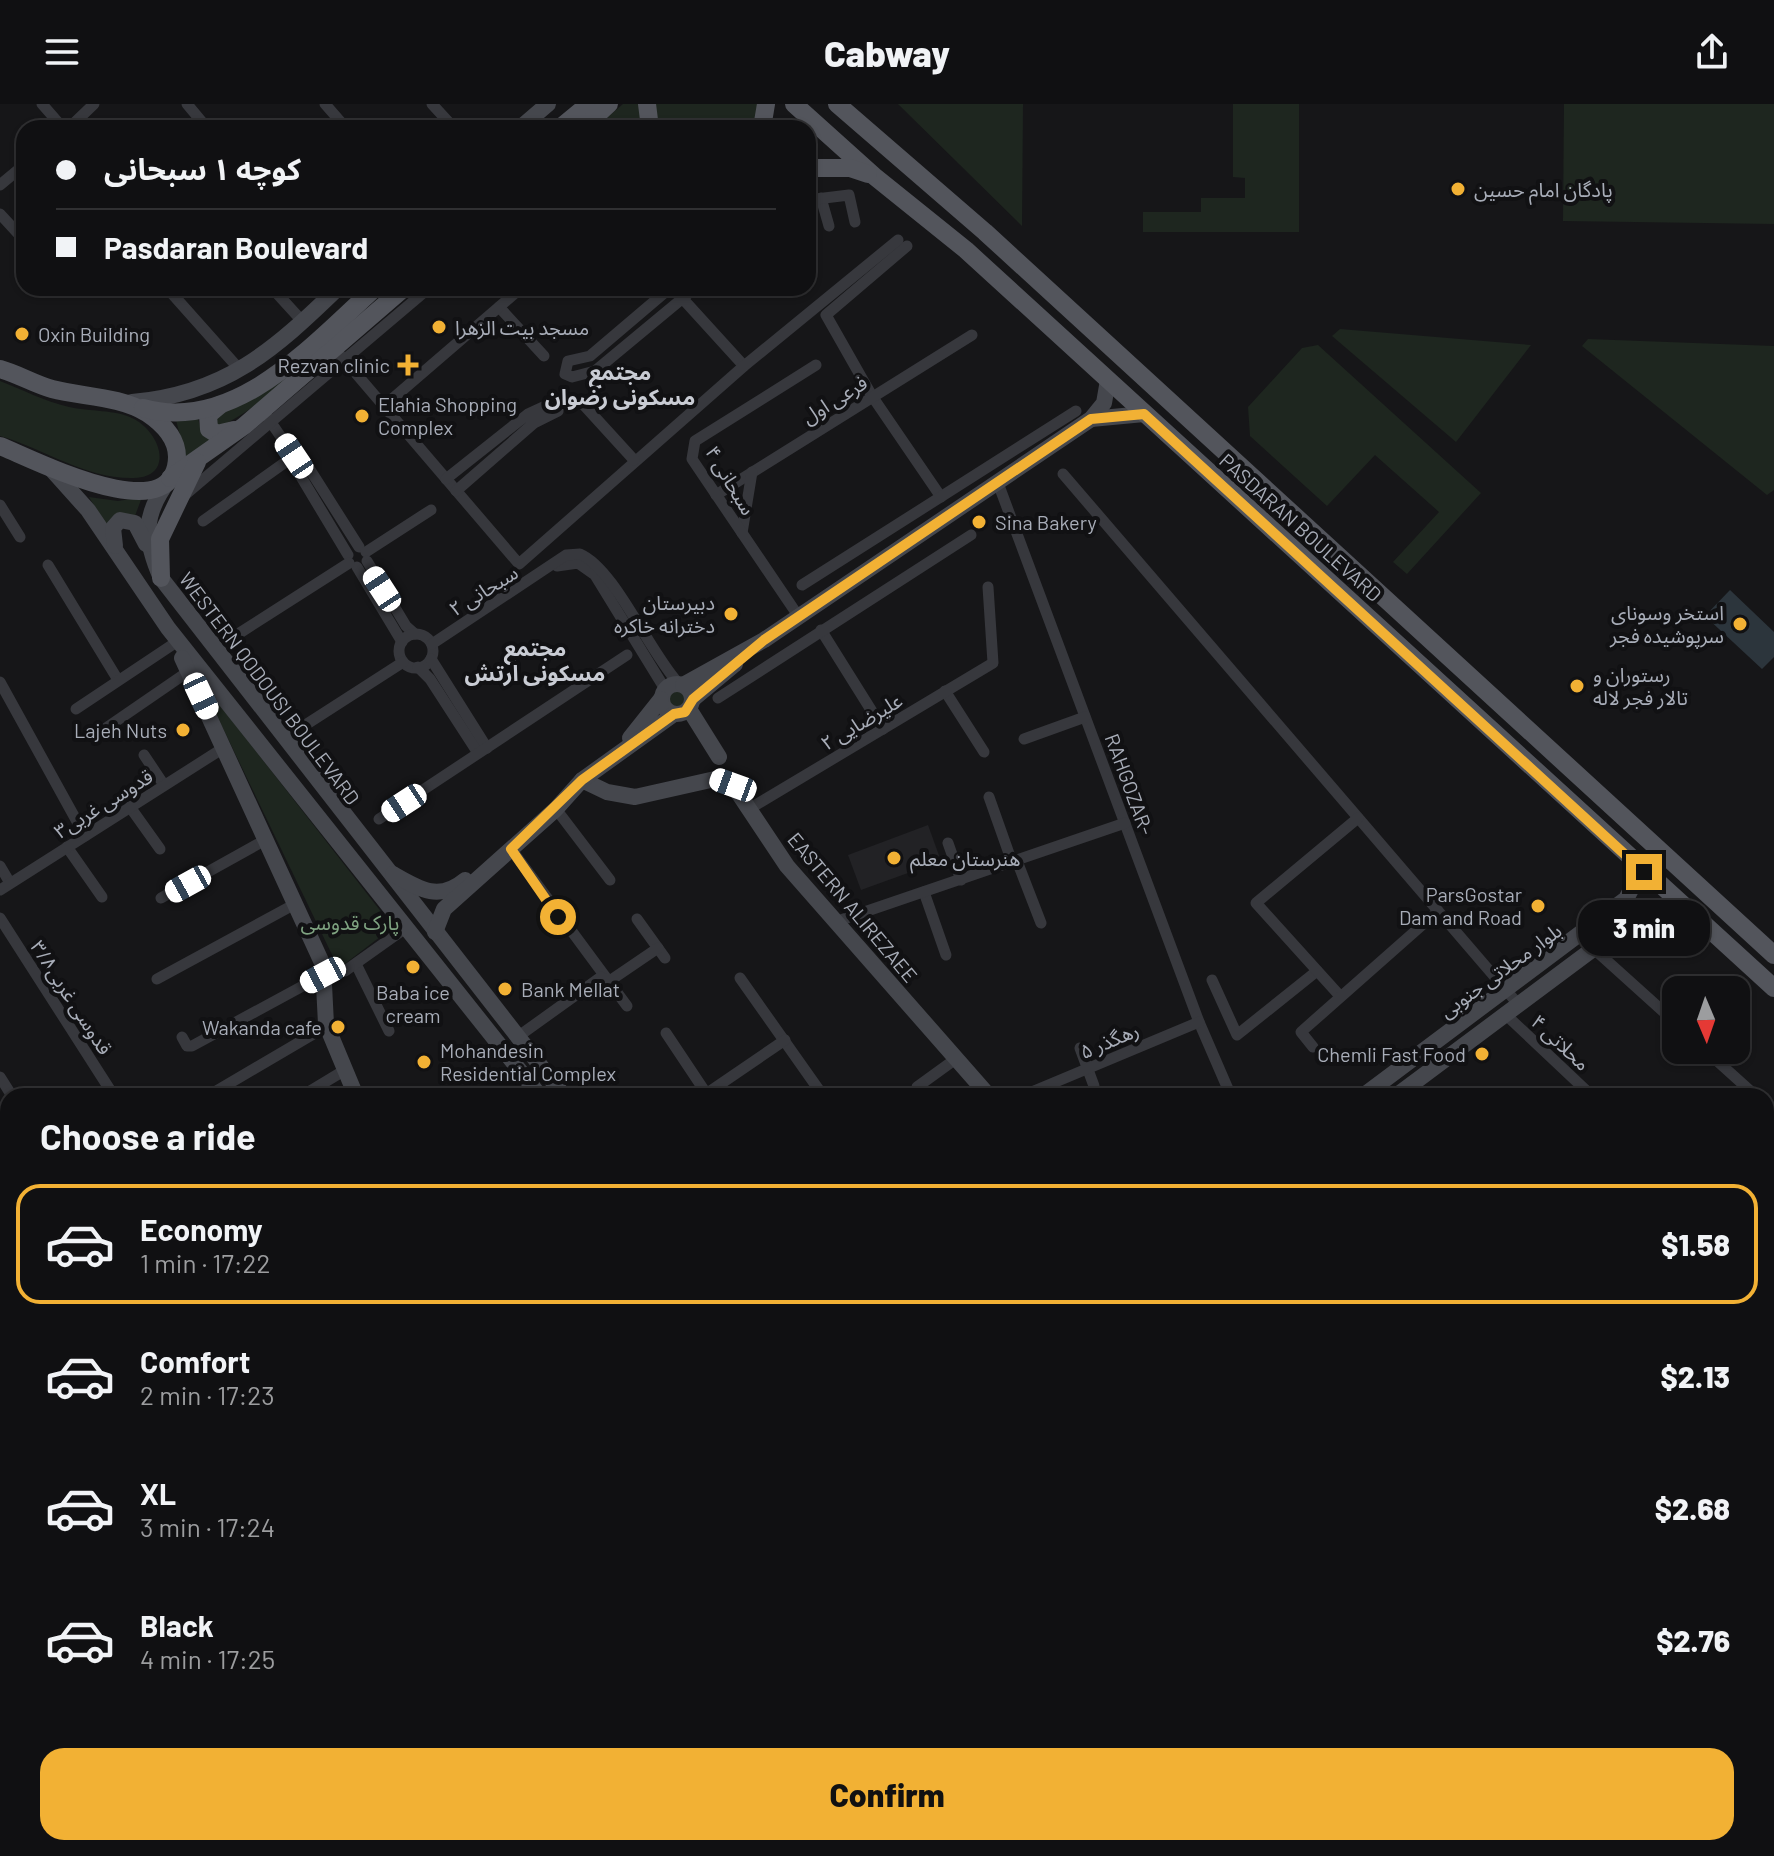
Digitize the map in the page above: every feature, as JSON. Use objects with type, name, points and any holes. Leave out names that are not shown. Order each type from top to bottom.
[{"type":"main road","points":[[570,120],[589,104]]},
{"type":"main road","points":[[592,120],[609,104]]},
{"type":"main road","name":"PASDARAN BOULEVARD","points":[[794,104],[812,120]]},
{"type":"main road","name":"PASDARAN BOULEVARD","points":[[837,104],[985,232],[1774,955]]},
{"type":"main road","name":"PASDARAN BOULEVARD","points":[[816,124],[874,176],[966,250],[1774,988]]},
{"type":"main road","points":[[816,168],[850,168],[874,176]]},
{"type":"main road","points":[[966,250],[985,232]]},
{"type":"main road","points":[[4,367],[48,388],[172,413],[222,404],[256,389],[366,296]]},
{"type":"main road","points":[[222,404],[208,415],[209,429],[225,433],[267,416],[340,354],[396,296]]},
{"type":"main road","points":[[126,403],[160,422],[172,437],[177,459],[170,478]]},
{"type":"main road","points":[[0,446],[76,480],[116,489],[148,489],[170,478],[244,426]]},
{"type":"main road","points":[[161,578],[160,539],[173,504],[199,458]]},
{"type":"main road","points":[[1398,644],[1413,627]]},
{"type":"street","points":[[42,104],[58,120]]},
{"type":"street","points":[[75,120],[94,104]]},
{"type":"street","points":[[187,104],[200,120]]},
{"type":"street","points":[[325,104],[339,120]]},
{"type":"street","points":[[432,104],[447,120]]},
{"type":"street","points":[[816,199],[849,195],[855,222]]},
{"type":"street","points":[[821,198],[829,226]]},
{"type":"street","points":[[0,214],[16,231]]},
{"type":"street","points":[[418,296],[340,354],[519,564],[744,366],[902,243],[826,315],[872,396],[941,497]]},
{"type":"street","points":[[174,296],[240,370]]},
{"type":"street","points":[[279,296],[303,322]]},
{"type":"street","points":[[126,403],[180,396],[222,381],[266,355],[330,296]]},
{"type":"street","points":[[384,406],[512,296]]},
{"type":"street","points":[[661,296],[590,356],[568,361],[565,374],[572,377],[595,371],[686,296]]},
{"type":"street","points":[[679,296],[744,366]]},
{"type":"street","points":[[499,307],[544,356]]},
{"type":"street","name":"فرعی اول","points":[[716,495],[972,335]]},
{"type":"street","name":"سبحانی ۴","points":[[799,617],[692,459],[691,446],[816,365]]},
{"type":"street","points":[[802,585],[941,497],[1104,403],[1108,380]]},
{"type":"street","points":[[446,479],[528,414],[554,402],[557,405],[558,411],[554,416],[534,423],[456,491]]},
{"type":"street","points":[[582,403],[634,460]]},
{"type":"street","points":[[619,752],[672,689],[764,640],[799,617],[998,483],[1083,415],[1144,414]]},
{"type":"street","points":[[173,504],[267,416],[294,456],[297,470],[321,499],[406,626],[415,634],[425,636],[432,644],[431,659],[483,750]]},
{"type":"street","points":[[203,521],[294,456]]},
{"type":"street","name":"WESTERN QODOUSI BOULEVARD","points":[[52,470],[88,510],[171,636],[534,1088]]},
{"type":"street","points":[[742,533],[752,472]]},
{"type":"street","name":"۴ محلاتی","points":[[1063,474],[1505,990],[1512,1009],[1585,1088]]},
{"type":"street","points":[[146,545],[153,507],[170,478]]},
{"type":"street","name":"RAHGOZAR-","points":[[998,483],[1199,1022],[1228,1088]]},
{"type":"street","points":[[0,505],[20,537]]},
{"type":"street","points":[[235,636],[431,510]]},
{"type":"street","points":[[117,554],[113,528],[120,520],[135,523],[146,545]]},
{"type":"street","points":[[718,698],[971,535]]},
{"type":"street","name":"WESTERN QODOUSI BOULEVARD","points":[[146,545],[161,578],[558,1088]]},
{"type":"street","name":"سبحانی ۲","points":[[432,644],[553,567],[566,555],[580,554],[591,559],[665,669],[672,689]]},
{"type":"street","points":[[358,558],[402,642]]},
{"type":"street","points":[[48,565],[118,680]]},
{"type":"street","name":"۲ علیرضایی","points":[[749,809],[993,663],[988,587]]},
{"type":"street","points":[[821,630],[883,729]]},
{"type":"street","points":[[415,634],[402,642],[399,652],[403,662],[418,667],[430,679],[483,750]]},
{"type":"street","points":[[76,709],[118,680],[171,636],[225,747],[323,965],[327,1026],[353,1088]]},
{"type":"street","points":[[435,932],[444,909],[556,809],[582,780],[686,708],[764,640]]},
{"type":"street","points":[[379,819],[627,655]]},
{"type":"street","points":[[418,667],[431,659]]},
{"type":"street","points":[[302,727],[403,662]]},
{"type":"street","points":[[93,737],[189,671]]},
{"type":"street","points":[[0,682],[85,836]]},
{"type":"street","points":[[672,689],[690,690],[686,708],[719,757]]},
{"type":"street","points":[[672,689],[665,709],[686,708]]},
{"type":"street","points":[[945,691],[984,752]]},
{"type":"street","points":[[1024,739],[1085,717]]},
{"type":"street","name":"قدوسی غربی۳","points":[[5,886],[225,747]]},
{"type":"street","points":[[144,755],[164,785]]},
{"type":"street","name":"EASTERN ALIREZAEE","points":[[582,780],[607,792],[635,797],[715,779],[733,785],[787,866],[982,1088]]},
{"type":"street","points":[[989,797],[1041,923]]},
{"type":"street","points":[[130,807],[160,849]]},
{"type":"street","points":[[556,809],[610,880]]},
{"type":"street","points":[[1340,996],[1256,903],[1358,818]]},
{"type":"street","points":[[835,922],[1125,823]]},
{"type":"street","points":[[161,898],[267,839]]},
{"type":"street","points":[[948,843],[961,880]]},
{"type":"street","points":[[67,847],[102,897]]},
{"type":"street","points":[[511,849],[574,940],[627,1006]]},
{"type":"street","points":[[1631,860],[1634,884],[1626,899],[1640,899],[1644,911]]},
{"type":"street","points":[[385,870],[422,890],[443,893],[489,862],[497,862]]},
{"type":"street","points":[[0,866],[5,886]]},
{"type":"street","points":[[924,892],[946,955]]},
{"type":"street","name":"بلوار محلاتی جنوبی","points":[[1374,1088],[1626,899]]},
{"type":"street","name":"بلوار محلاتی جنوبی","points":[[1407,1088],[1644,911],[1678,903]]},
{"type":"street","points":[[157,979],[295,904]]},
{"type":"street","points":[[1313,1047],[1301,1032],[1438,911]]},
{"type":"street","name":"قدوسی غربی۳/۸","points":[[0,918],[109,1088]]},
{"type":"street","points":[[608,982],[661,953],[637,919]]},
{"type":"street","points":[[182,1037],[187,1046],[192,1046],[323,975],[345,971],[407,927]]},
{"type":"street","points":[[1595,950],[1662,1010]]},
{"type":"street","points":[[356,964],[389,1031]]},
{"type":"street","points":[[1212,980],[1237,1035],[1317,971]]},
{"type":"street","points":[[516,1038],[601,977],[608,982]]},
{"type":"street","points":[[740,978],[818,1088]]},
{"type":"street","name":"۵ رهگذر","points":[[1041,1088],[1199,1022]]},
{"type":"street","points":[[222,1088],[327,1026]]},
{"type":"street","points":[[666,1033],[701,1088]]},
{"type":"street","points":[[716,1088],[785,1040]]},
{"type":"street","points":[[1080,1048],[1094,1086]]},
{"type":"street","points":[[917,1087],[957,1058]]},
{"type":"street","points":[[520,1070],[534,1059]]},
{"type":"street","points":[[1721,1064],[1747,1088]]},
{"type":"street","points":[[315,1088],[345,1070]]},
{"type":"shaded area","name":"استخر وسونای سرپوشیده فجر","points":[[1730,590],[1774,632],[1774,657],[1762,669],[1705,616]]},
{"type":"shaded area","name":"هنرستان معلم","points":[[928,825],[941,861],[861,890],[848,855]]},
{"type":"green space","points":[[623,104],[641,104],[642,120],[604,120]]},
{"type":"green space","points":[[655,104],[759,104],[756,120],[657,120]]},
{"type":"green space","points":[[898,104],[1023,104],[1022,226]]},
{"type":"green space","points":[[1233,104],[1299,104],[1299,232],[1143,232],[1143,212],[1201,212],[1201,198],[1245,198],[1245,178],[1233,177]]},
{"type":"green space","points":[[1564,104],[1774,104],[1774,224],[1563,221]]},
{"type":"green space","points":[[371,296],[379,296],[257,404],[217,427],[211,418]]},
{"type":"green space","points":[[1340,329],[1531,345],[1456,442],[1332,336]]},
{"type":"green space","points":[[1588,339],[1774,346],[1774,490],[1767,495],[1582,346]]},
{"type":"green space","points":[[1318,345],[1481,493],[1407,574],[1393,562],[1439,512],[1375,455],[1327,506],[1250,436],[1248,407],[1302,348]]},
{"type":"green space","points":[[0,381],[60,405],[134,419],[144,426],[157,444],[159,463],[147,476],[134,478],[98,474],[0,436]]},
{"type":"green space","points":[[197,415],[200,426],[215,439],[186,459],[176,420]]},
{"type":"green space","points":[[89,497],[118,501],[142,497],[135,516],[117,513],[106,525]]},
{"type":"green space","points":[[677,689],[684,692],[687,699],[684,706],[677,709],[670,706],[667,699],[670,692]]},
{"type":"green space","name":"پارک قدوسی","points":[[206,693],[216,700],[393,927],[342,966],[336,963]]},
{"type":"place","name":"پادگان امام حسین","points":[[1458,189]]},
{"type":"place","name":"مسجد بیت الزهرا","points":[[439,327]]},
{"type":"place","name":"Oxin Building","points":[[22,334]]},
{"type":"place","name":"Rezvan clinic","points":[[408,365]]},
{"type":"place","name":"Elahia Shopping Complex","points":[[362,416]]},
{"type":"place","name":"Sina Bakery","points":[[979,522]]},
{"type":"place","name":"دبیرستان دخترانه خاکره","points":[[731,614]]},
{"type":"place","name":"استخر وسونای سرپوشیده فجر","points":[[1740,624]]},
{"type":"place","name":"رستوران و تالار فجر لاله","points":[[1577,686]]},
{"type":"place","name":"Lajeh Nuts","points":[[183,730]]},
{"type":"place","name":"هنرستان معلم","points":[[894,858]]},
{"type":"place","name":"ParsGostar Dam and Road","points":[[1538,906]]},
{"type":"place","name":"Baba ice cream","points":[[413,967]]},
{"type":"place","name":"Bank Mellat","points":[[505,989]]},
{"type":"place","name":"Wakanda cafe","points":[[338,1027]]},
{"type":"place","name":"Chemli Fast Food","points":[[1482,1054]]},
{"type":"place","name":"Mohandesin Residential Complex","points":[[424,1062]]},
{"type":"district","name":"مجتمع مسکونی رضوان","points":[[620,384]]},
{"type":"district","name":"مجتمع مسکونی ارتش","points":[[535,660]]},
{"type":"route","points":[[558,917],[511,849],[556,809],[582,780],[674,714],[689,709],[693,699],[764,640],[1091,419],[1118,414],[1144,414],[1644,872]]}]
